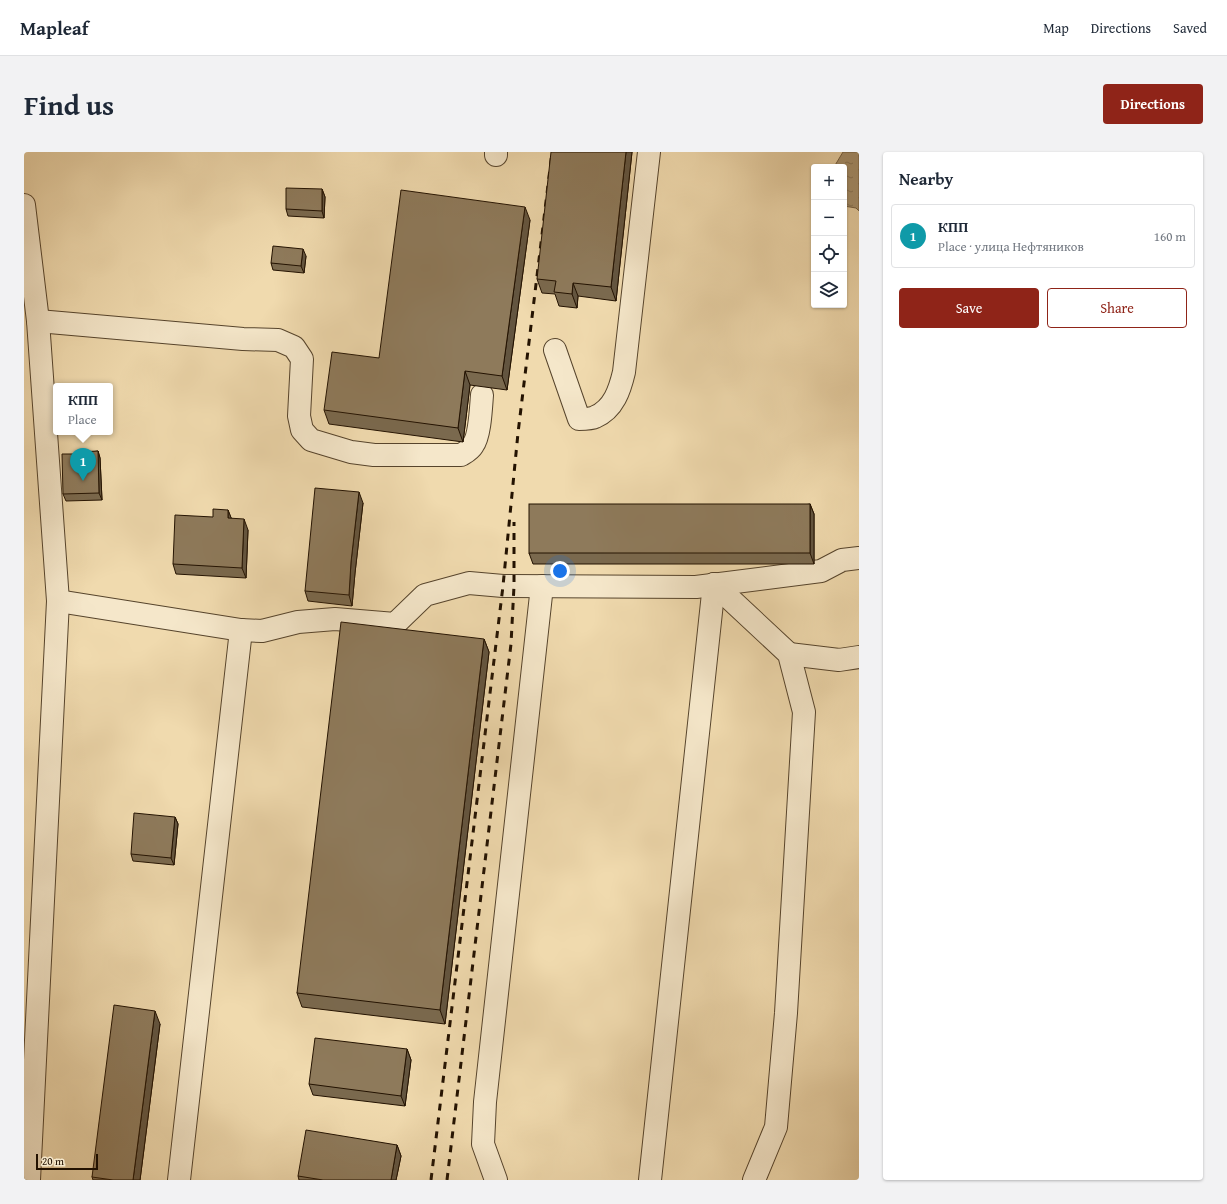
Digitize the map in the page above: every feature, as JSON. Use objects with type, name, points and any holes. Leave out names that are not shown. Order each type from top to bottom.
[{"type":"street","points":[[555,350],[579,419],[595,417],[606,410],[615,399],[621,386],[624,372],[648,152]]},
{"type":"street","points":[[24,205],[38,321],[58,601],[29,1180]]},
{"type":"street","points":[[38,321],[243,339],[278,340],[294,347],[302,360],[299,416],[302,430],[311,440],[351,452],[374,455],[461,455],[474,445],[477,438],[482,395]]},
{"type":"street","points":[[58,601],[241,630],[262,631],[298,622],[335,619],[395,624],[425,595],[469,583],[503,586],[696,587],[821,571],[842,560],[859,558]]},
{"type":"street","points":[[714,584],[789,654],[804,712],[786,1013],[776,1128],[754,1180]]},
{"type":"street","points":[[650,1180],[714,584]]},
{"type":"street","points":[[496,1180],[484,1144],[484,1102],[542,586]]},
{"type":"street","points":[[179,1180],[241,630]]},
{"type":"street","points":[[789,654],[839,660],[859,657]]},
{"type":"water","points":[[843,152],[859,152],[859,211],[856,208],[847,206],[847,164],[836,164]]},
{"type":"building","points":[[551,152],[626,152],[611,287],[573,283],[572,294],[554,292],[556,281],[537,279]]},
{"type":"building","points":[[286,188],[322,189],[322,211],[286,209]]},
{"type":"building","points":[[401,190],[525,207],[502,376],[465,371],[458,428],[324,410],[332,352],[379,358]]},
{"type":"building","points":[[273,246],[303,249],[301,266],[271,263]]},
{"type":"building","points":[[98,451],[99,493],[63,494],[62,454],[78,454],[78,452]]},
{"type":"building","points":[[315,488],[359,492],[349,595],[305,591]]},
{"type":"building","points":[[529,504],[810,504],[810,553],[529,553]]},
{"type":"building","points":[[213,509],[228,510],[228,518],[244,519],[242,568],[173,564],[175,515],[213,517]]},
{"type":"building","points":[[341,622],[484,639],[440,1010],[297,993]]},
{"type":"building","points":[[134,813],[175,817],[171,858],[131,854]]},
{"type":"building","points":[[114,1005],[155,1011],[133,1180],[113,1180],[92,1177]]},
{"type":"building","points":[[315,1038],[407,1049],[401,1096],[309,1084]]},
{"type":"building","points":[[306,1130],[397,1145],[391,1180],[323,1180],[298,1176]]},
{"type":"railway","points":[[431,1180],[503,586],[518,433],[552,152]]},
{"type":"railway","points":[[447,1180],[511,644],[514,586],[514,522]]},
{"type":"place","name":"КПП","points":[[83,481]]}]
